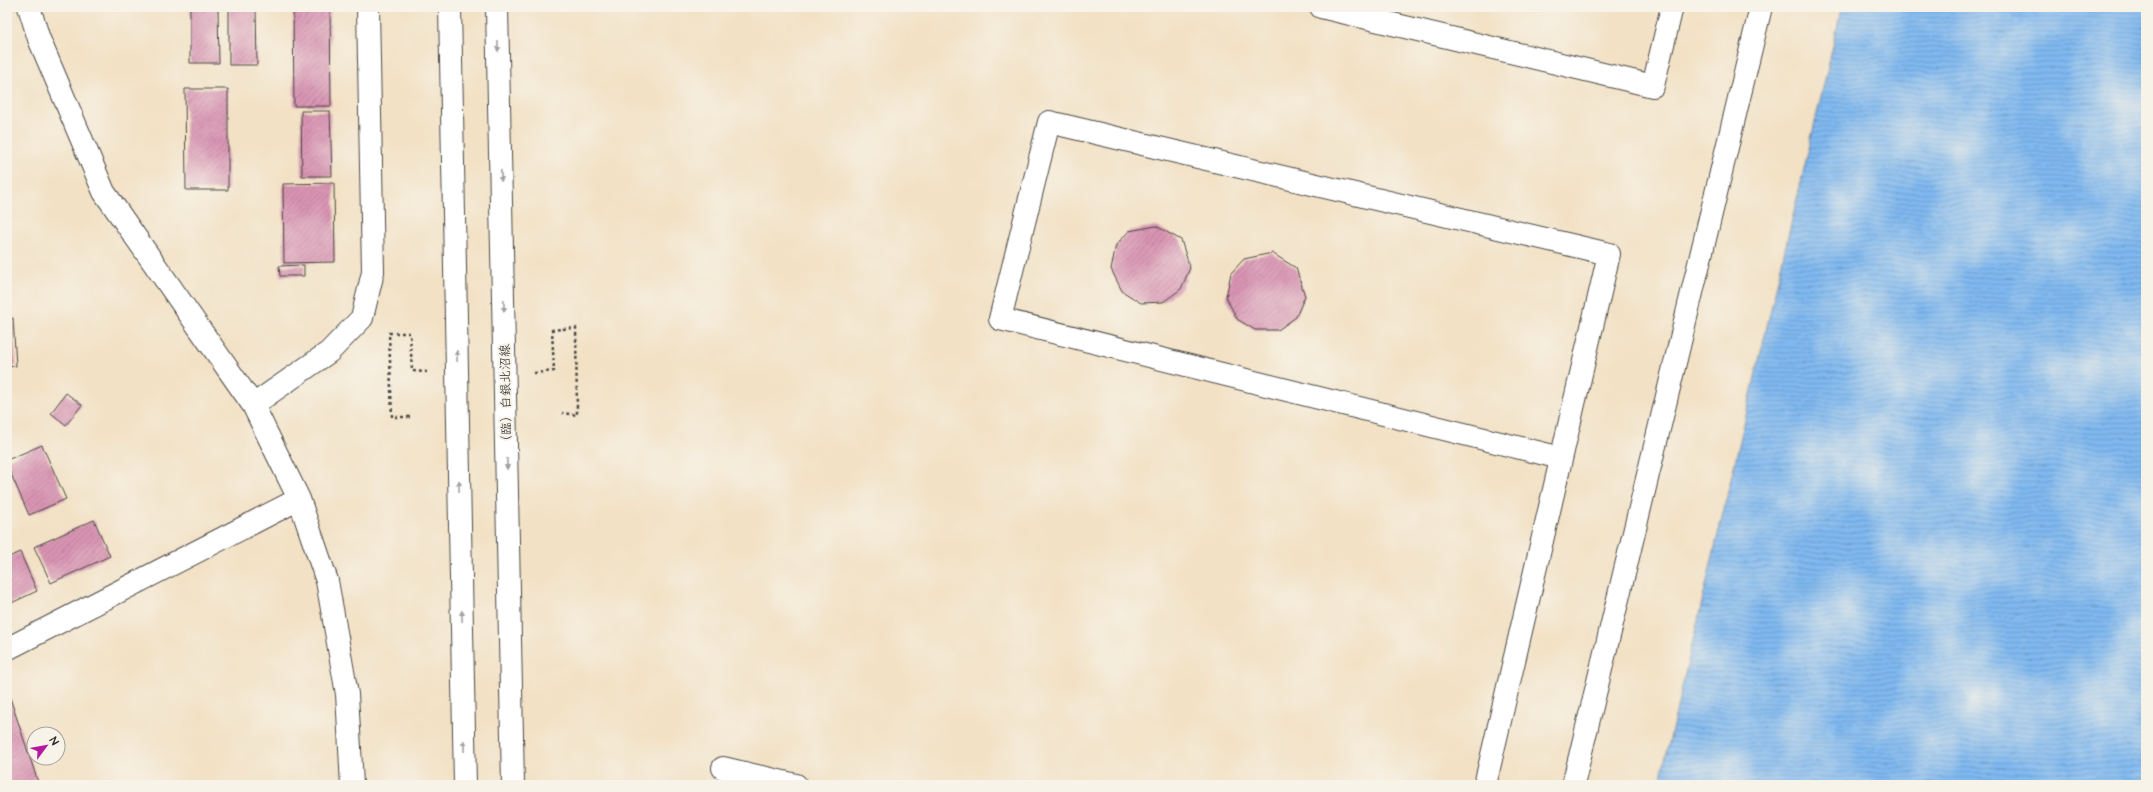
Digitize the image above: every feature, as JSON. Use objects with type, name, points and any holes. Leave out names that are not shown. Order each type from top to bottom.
[{"type":"street","points":[[29,7],[39,39],[104,192],[253,405],[299,499],[327,581],[347,694],[352,785]]},
{"type":"street","points":[[253,405],[329,352],[362,318],[373,272],[368,7]]},
{"type":"street","points":[[450,7],[465,785]]},
{"type":"street","name":"（臨）白銀北沼線","points":[[497,7],[513,785]]},
{"type":"street","points":[[1321,7],[1653,86],[1672,7]]},
{"type":"street","points":[[1572,785],[1761,7]]},
{"type":"street","points":[[1485,785],[1609,254],[1049,122],[1000,319],[1561,458]]},
{"type":"street","points":[[7,649],[299,499]]},
{"type":"street","points":[[723,768],[796,785]]},
{"type":"path","points":[[533,373],[554,371],[552,330],[576,328],[577,415],[562,414]]},
{"type":"path","points":[[410,417],[392,417],[389,333],[410,333],[412,371],[429,373]]},
{"type":"water","points":[[1842,7],[2146,7],[2146,785],[1659,785]]},
{"type":"building","points":[[190,7],[218,7],[219,63],[190,63]]},
{"type":"building","points":[[229,7],[256,7],[257,65],[229,65]]},
{"type":"building","points":[[293,7],[330,7],[331,106],[294,106]]},
{"type":"building","points":[[185,89],[228,89],[228,190],[186,190]]},
{"type":"building","points":[[301,111],[330,111],[332,176],[302,176]]},
{"type":"building","points":[[334,183],[335,262],[284,263],[283,184]]},
{"type":"building","points":[[1156,226],[1181,240],[1190,268],[1181,289],[1163,302],[1141,303],[1122,291],[1111,269],[1116,245],[1129,231]]},
{"type":"building","points":[[1272,253],[1296,268],[1305,296],[1296,317],[1278,330],[1255,330],[1237,319],[1226,297],[1231,273],[1244,259]]},
{"type":"building","points":[[304,265],[304,276],[280,276],[279,266]]},
{"type":"building","points":[[13,318],[16,366],[7,367],[7,319]]},
{"type":"building","points":[[66,393],[82,405],[66,425],[51,413]]},
{"type":"building","points":[[42,445],[66,499],[29,515],[7,465],[7,460]]},
{"type":"building","points":[[94,520],[110,556],[51,583],[34,547]]},
{"type":"building","points":[[20,552],[37,591],[7,605],[7,558]]},
{"type":"building","points":[[7,689],[26,746],[26,766],[33,766],[39,785],[7,785]]}]
